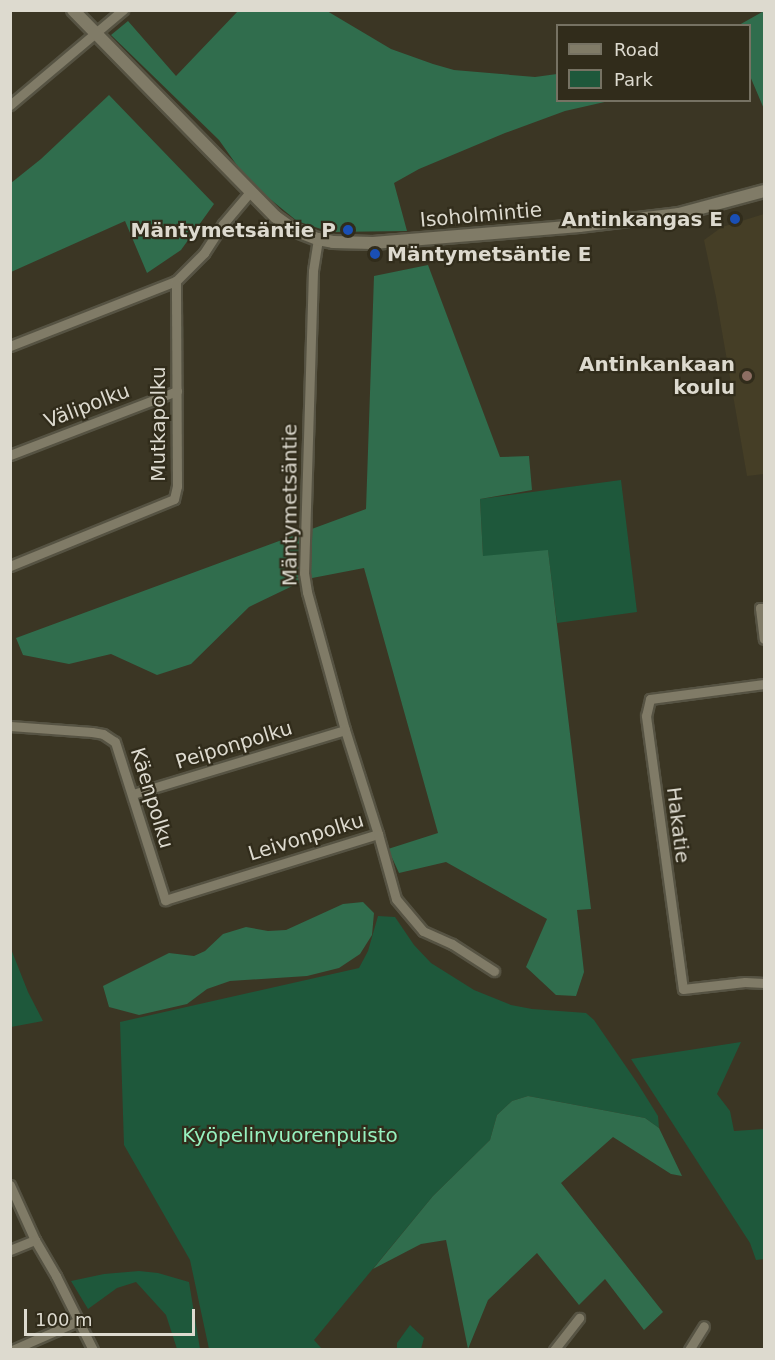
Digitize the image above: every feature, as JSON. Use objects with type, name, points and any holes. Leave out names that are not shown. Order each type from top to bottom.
[{"type":"street","name":"Isoholmintie","points":[[73,10],[284,224],[333,242],[374,243],[579,226],[679,214],[765,191]]},
{"type":"street","points":[[10,105],[99,34],[123,10]]},
{"type":"street","points":[[10,346],[176,281],[204,253],[223,224],[250,192]]},
{"type":"street","name":"Mäntymetsäntie","points":[[318,238],[313,271],[304,573],[307,592],[345,730],[378,834]]},
{"type":"street","name":"Mutkapolku","points":[[10,566],[174,499],[177,486],[176,281]]},
{"type":"street","name":"Välipolku","points":[[10,454],[177,391]]},
{"type":"street","points":[[765,608],[760,608],[765,639]]},
{"type":"street","name":"Hakatie","points":[[765,684],[650,699],[646,716],[683,989],[745,982],[765,983]]},
{"type":"street","name":"Käenpolku","points":[[10,726],[103,734],[115,742],[165,900]]},
{"type":"street","name":"Peiponpolku","points":[[133,794],[345,730]]},
{"type":"street","name":"Leivonpolku","points":[[165,900],[378,834],[396,899],[423,931],[452,944],[494,971]]},
{"type":"street","points":[[10,1185],[35,1240],[93,1350]]},
{"type":"street","points":[[10,1250],[35,1240]]},
{"type":"street","points":[[554,1350],[579,1318]]},
{"type":"street","points":[[12,1350],[78,1321]]},
{"type":"street","points":[[689,1350],[704,1326]]},
{"type":"shaded area","name":"Antinkankaan koulu","points":[[764,214],[764,474],[747,476],[704,240],[722,227]]},
{"type":"green space","points":[[238,11],[327,11],[391,49],[433,64],[454,70],[535,77],[556,74],[556,102],[605,102],[565,111],[505,133],[419,169],[394,183],[407,231],[330,232],[297,221],[248,181],[219,140],[111,35],[128,21],[176,76]]},
{"type":"green space","points":[[764,11],[764,109],[751,78],[751,24],[741,24]]},
{"type":"green space","points":[[109,95],[214,204],[181,250],[147,273],[125,221],[11,272],[11,183],[41,159]]},
{"type":"green space","points":[[428,265],[500,457],[529,456],[532,490],[480,499],[483,556],[548,550],[591,909],[577,910],[584,972],[576,996],[556,995],[526,967],[547,919],[446,862],[399,873],[388,849],[438,833],[364,568],[307,579],[249,607],[191,664],[157,675],[111,654],[69,664],[23,655],[16,638],[366,509],[374,276]]},
{"type":"green space","points":[[621,480],[637,612],[557,623],[548,551],[483,557],[480,499]]},
{"type":"green space","points":[[363,902],[374,913],[372,935],[360,954],[339,968],[307,976],[230,981],[207,989],[187,1004],[139,1015],[109,1007],[103,986],[169,953],[194,956],[205,951],[223,934],[246,927],[268,931],[286,930],[343,904]]},
{"type":"green space","name":"Kyöpelinvuorenpuisto","points":[[378,916],[395,917],[414,945],[431,963],[474,990],[511,1005],[586,1013],[594,1020],[638,1084],[658,1116],[659,1128],[645,1118],[528,1096],[512,1101],[497,1115],[490,1140],[433,1196],[314,1340],[322,1349],[209,1349],[190,1260],[124,1145],[120,1022],[359,968],[368,951]]},
{"type":"green space","points":[[11,949],[28,992],[43,1021],[11,1027]]},
{"type":"green space","points":[[741,1042],[717,1094],[730,1111],[734,1131],[764,1129],[764,1259],[756,1260],[750,1243],[631,1059]]},
{"type":"green space","points":[[528,1096],[645,1118],[659,1128],[682,1176],[671,1174],[613,1137],[561,1183],[663,1312],[644,1330],[605,1279],[579,1305],[537,1253],[488,1300],[468,1349],[446,1240],[421,1244],[373,1269],[433,1196],[490,1140],[497,1115],[512,1101]]},
{"type":"green space","points":[[139,1271],[158,1273],[189,1282],[200,1349],[177,1349],[166,1315],[136,1282],[117,1288],[88,1309],[71,1281],[104,1274]]},
{"type":"green space","points":[[410,1325],[424,1338],[421,1349],[397,1349],[397,1343]]},
{"type":"place","name":"Antinkangas E","points":[[735,219]]},
{"type":"place","name":"Mäntymetsäntie P","points":[[348,230]]},
{"type":"place","name":"Mäntymetsäntie E","points":[[375,254]]},
{"type":"place","name":"Antinkankaan koulu","points":[[747,376]]}]
